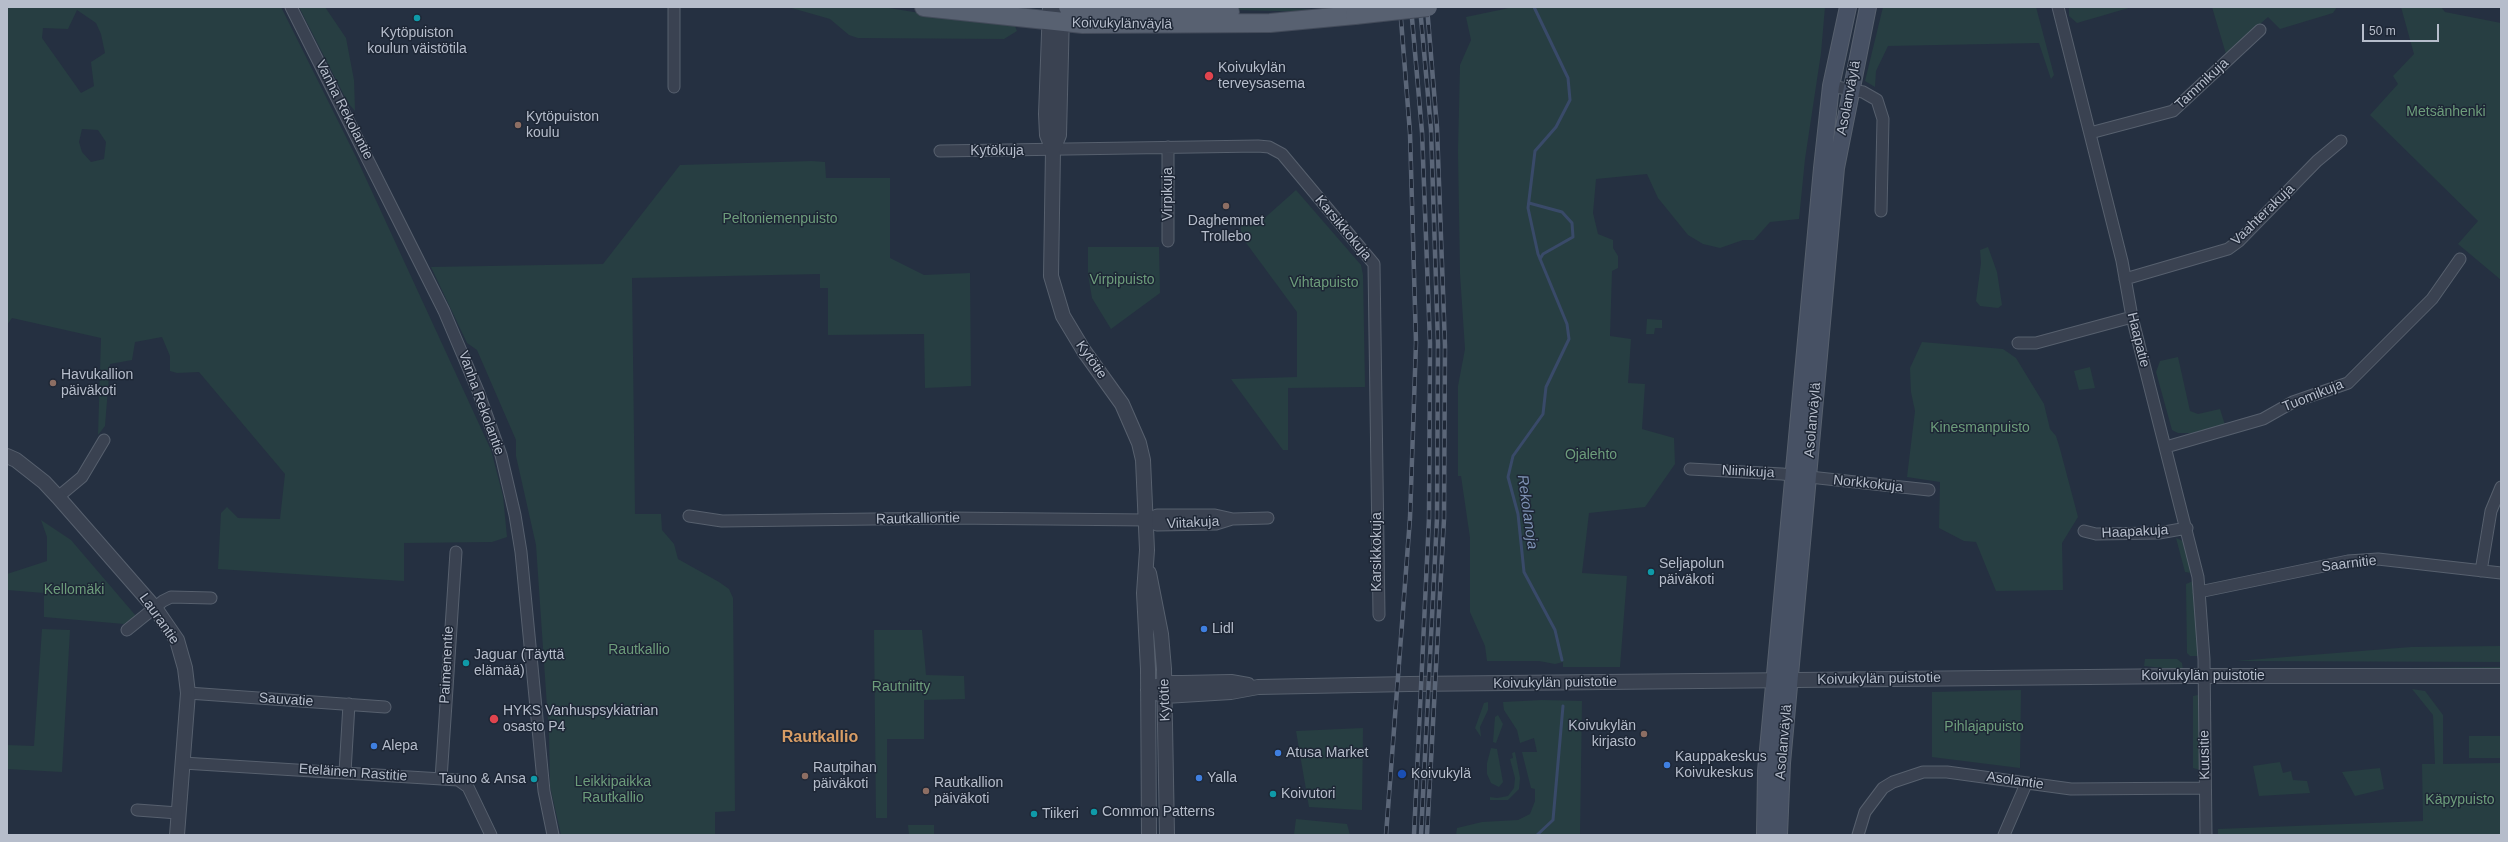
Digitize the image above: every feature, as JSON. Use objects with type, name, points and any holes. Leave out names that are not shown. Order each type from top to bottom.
[{"type":"main road","name":"Koivukylänväylä","points":[[924,7],[1058,13],[1271,13],[1321,17],[1355,16],[1428,7]]},
{"type":"main road","name":"Asolanväylä","points":[[1778,835],[1782,681],[1831,86],[1848,7]]},
{"type":"main road","name":"Asolanväylä","points":[[1800,477],[1836,168],[1850,90],[1868,7]]},
{"type":"main road","name":"Asolanväylä","points":[[1765,835],[1766,771],[1782,681]]},
{"type":"street","name":"Vanha Rekolantie","points":[[291,7],[444,311],[478,391],[501,455],[521,552],[544,791],[553,835]]},
{"type":"street","points":[[674,7],[674,87]]},
{"type":"street","name":"Haapatie","points":[[2058,7],[2125,279],[2132,317],[2187,528],[2200,592],[2205,676]]},
{"type":"street","name":"Kytötie","points":[[1058,13],[1060,135],[1053,150],[1051,276],[1056,298],[1073,334],[1122,404],[1139,443],[1145,478],[1147,566],[1144,593],[1148,690],[1149,835]]},
{"type":"street","name":"Tammikuja","points":[[2090,133],[2173,111],[2260,30]]},
{"type":"street","points":[[1831,86],[1862,92],[1877,100],[1883,119],[1881,211]]},
{"type":"street","name":"Vaahterakuja","points":[[2125,279],[2228,249],[2239,241],[2317,161],[2342,141]]},
{"type":"street","name":"Karsikkokuja","points":[[1053,150],[1258,146],[1276,149],[1374,264],[1379,615]]},
{"type":"street","name":"Virpikuja","points":[[1168,147],[1168,240]]},
{"type":"street","name":"Kytökuja","points":[[940,151],[1053,150]]},
{"type":"street","name":"Tuomikuja","points":[[2166,447],[2263,419],[2293,402],[2348,383],[2432,299],[2460,259]]},
{"type":"street","points":[[2018,343],[2036,343],[2132,317]]},
{"type":"street","points":[[58,497],[82,477],[104,440]]},
{"type":"street","name":"Laurantie","points":[[7,456],[16,460],[44,482],[58,497],[154,608],[176,640],[182,654],[188,692],[177,835]]},
{"type":"street","name":"Niinikuja","points":[[1690,469],[1800,477]]},
{"type":"street","name":"Norkkokuja","points":[[1800,477],[1929,490]]},
{"type":"street","points":[[2481,571],[2491,511],[2501,487]]},
{"type":"street","name":"Rautkalliontie","points":[[689,516],[730,521],[950,518],[1146,520]]},
{"type":"street","name":"Viitakuja","points":[[1146,520],[1157,525],[1216,524],[1233,519],[1268,518]]},
{"type":"street","name":"Haapakuja","points":[[2084,531],[2096,534],[2159,533],[2187,528]]},
{"type":"street","name":"Paimenentie","points":[[441,779],[456,552]]},
{"type":"street","name":"Saarnitie","points":[[2200,592],[2348,561],[2378,559],[2501,573]]},
{"type":"street","name":"Kytötie","points":[[1147,566],[1153,585],[1161,634],[1165,690],[1167,835]]},
{"type":"street","points":[[127,630],[154,608],[171,597],[211,598]]},
{"type":"street","name":"Koivukylän puistotie","points":[[1148,690],[1231,692],[1258,687],[2205,676],[2501,676]]},
{"type":"street","name":"Kuusitie","points":[[2205,676],[2206,835]]},
{"type":"street","name":"Sauvatie","points":[[188,692],[385,707]]},
{"type":"street","points":[[345,772],[349,704]]},
{"type":"street","name":"Eteläinen Rastitie","points":[[183,763],[458,780],[468,787],[491,835]]},
{"type":"street","name":"Asolantie","points":[[1858,835],[1865,812],[1882,788],[1893,782],[1923,772],[1947,772],[2071,789],[2205,788]]},
{"type":"street","points":[[2004,835],[2026,784]]},
{"type":"street","points":[[137,810],[178,813]]},
{"type":"green space","points":[[7,7],[281,7],[356,157],[491,450],[503,496],[507,537],[492,542],[404,543],[404,581],[218,569],[221,513],[227,507],[238,518],[280,519],[285,474],[199,372],[177,373],[170,371],[170,356],[162,337],[135,342],[132,360],[110,364],[105,426],[98,435],[101,338],[12,318],[7,325]],"holes":[[[77,10],[96,23],[101,34],[105,53],[91,62],[94,86],[81,93],[42,38],[43,28],[68,29]],[[82,129],[98,130],[106,142],[104,159],[91,162],[82,152],[79,142]]]},
{"type":"green space","points":[[299,7],[325,7],[346,38],[354,80],[355,111],[348,103]]},
{"type":"green space","points":[[788,7],[883,7],[950,18],[1014,24],[1017,31],[1004,39],[858,38],[849,35],[830,19]]},
{"type":"green space","points":[[1114,7],[1252,7],[1315,9],[1316,12]]},
{"type":"green space","name":"Ojalehto","points":[[1514,7],[1825,7],[1821,53],[1805,159],[1799,219],[1770,222],[1754,240],[1743,240],[1720,248],[1703,244],[1688,235],[1658,198],[1647,174],[1596,179],[1593,213],[1598,234],[1613,240],[1613,248],[1618,256],[1618,268],[1612,271],[1610,336],[1631,339],[1628,383],[1645,384],[1642,429],[1674,438],[1675,464],[1645,507],[1589,513],[1582,573],[1627,576],[1620,667],[1563,667],[1563,662],[1555,664],[1539,661],[1487,661],[1485,646],[1470,612],[1470,538],[1461,476],[1458,476],[1458,386],[1465,349],[1460,274],[1458,151],[1460,65],[1471,40],[1466,17]]},
{"type":"green space","points":[[1883,7],[2036,7],[2054,75],[2051,79],[2039,43],[1888,46],[1876,71],[1875,87],[1865,81]]},
{"type":"green space","points":[[2069,7],[2132,7],[2077,23],[2069,16]]},
{"type":"green space","points":[[2212,7],[2337,7],[2333,13],[2280,29],[2268,17],[2226,54]]},
{"type":"green space","name":"Metsänhenki","points":[[2401,7],[2441,7],[2445,12],[2501,23],[2501,280],[2458,244],[2478,221],[2370,115],[2398,84],[2393,76],[2414,54]]},
{"type":"green space","name":"Rautkallio","points":[[812,161],[825,162],[826,178],[890,178],[890,258],[924,275],[970,273],[971,386],[925,388],[924,334],[828,335],[828,288],[820,288],[820,274],[632,278],[635,514],[661,514],[662,530],[674,544],[678,559],[729,589],[733,598],[735,811],[715,812],[715,835],[561,835],[550,786],[549,736],[536,545],[516,456],[516,440],[477,350],[467,343],[431,267],[603,264],[680,165]]},
{"type":"green space","name":"Vihtapuisto","points":[[1296,190],[1361,265],[1363,275],[1365,387],[1288,388],[1288,450],[1283,450],[1231,379],[1297,377],[1297,312],[1241,236],[1241,223],[1259,223]]},
{"type":"green space","name":"Virpipuisto","points":[[1088,247],[1159,247],[1160,293],[1111,329],[1092,298],[1088,274]]},
{"type":"green space","points":[[1988,247],[1997,272],[2002,305],[1998,308],[1980,306],[1976,301],[1981,263],[1980,250]]},
{"type":"green space","points":[[1647,319],[1662,320],[1662,328],[1655,328],[1654,334],[1646,334]]},
{"type":"green space","name":"Kinesmanpuisto","points":[[1922,342],[2003,349],[2016,358],[2044,404],[2050,429],[2056,436],[2060,449],[2078,517],[2062,543],[2063,590],[1996,591],[1976,542],[1964,541],[1939,528],[1940,482],[1907,477],[1915,411],[1911,392],[1910,368]]},
{"type":"green space","points":[[2178,357],[2190,411],[2198,414],[2220,409],[2225,425],[2192,433],[2178,433],[2172,430],[2156,372],[2160,361]]},
{"type":"green space","points":[[2090,367],[2095,388],[2079,390],[2074,371]]},
{"type":"green space","name":"Kellomäki","points":[[41,520],[71,540],[136,616],[124,624],[44,617],[44,593],[7,590],[7,574],[47,561],[47,537]]},
{"type":"green space","points":[[2176,538],[2183,541],[2186,546],[2192,573],[2185,572]]},
{"type":"green space","points":[[2193,581],[2196,600],[2198,656],[2190,656],[2187,653],[2186,584]]},
{"type":"green space","points":[[42,629],[70,630],[62,772],[7,769],[7,745],[34,746]]},
{"type":"green space","name":"Rautniitty","points":[[874,630],[922,630],[926,675],[964,676],[965,699],[924,700],[924,739],[887,739],[887,818],[876,818]]},
{"type":"green space","points":[[2501,646],[2501,662],[2236,661],[2411,647]]},
{"type":"green space","points":[[2145,659],[2177,659],[2182,663],[2183,670],[2144,666]]},
{"type":"green space","points":[[2501,667],[2501,671],[2406,672],[2406,669],[2410,668]]},
{"type":"green space","points":[[2390,668],[2392,670],[2231,669],[2243,669]]},
{"type":"green space","name":"Käpypuisto","points":[[2412,689],[2425,691],[2443,715],[2443,764],[2501,763],[2501,835],[2218,835],[2218,829],[2423,821],[2422,764],[2435,764],[2433,715]]},
{"type":"green space","name":"Pihlajapuisto","points":[[2021,690],[2020,768],[1932,757],[1932,692]]},
{"type":"green space","points":[[2198,695],[2200,770],[2193,768],[2193,696]]},
{"type":"green space","points":[[1542,700],[1582,701],[1580,835],[1456,835],[1457,828],[1482,822],[1518,820],[1530,814],[1535,801],[1535,789],[1531,788],[1522,752],[1537,752],[1534,738],[1520,743],[1517,730],[1504,710],[1503,702]]},
{"type":"green space","points":[[1488,702],[1488,710],[1480,727],[1481,737],[1475,728],[1484,703]]},
{"type":"green space","points":[[1498,715],[1503,724],[1496,743],[1493,742],[1495,717]]},
{"type":"green space","points":[[1363,728],[1362,810],[1309,807],[1296,731]]},
{"type":"green space","points":[[2469,736],[2501,736],[2501,758],[2469,758]]},
{"type":"green space","points":[[1491,748],[1497,749],[1503,782],[1499,787],[1491,783],[1487,774],[1487,763]]},
{"type":"green space","points":[[1515,752],[1520,778],[1519,789],[1508,800],[1490,800],[1490,797],[1497,798],[1508,796],[1514,788],[1515,778],[1510,759],[1513,758],[1512,753]]},
{"type":"green space","points":[[2280,762],[2283,773],[2291,771],[2293,780],[2307,781],[2310,793],[2259,796],[2253,766]]},
{"type":"green space","points":[[2380,768],[2384,789],[2355,796],[2342,772]]},
{"type":"green space","points":[[1296,819],[1347,824],[1350,835],[1294,835]]},
{"type":"green space","points":[[908,825],[934,825],[934,835],[909,835]]},
{"type":"waterway","name":"Rekolanoja","points":[[1534,7],[1568,78],[1570,100],[1556,127],[1535,151],[1528,208],[1538,254],[1567,324],[1569,339],[1546,387],[1543,414],[1513,456],[1508,477],[1518,514],[1524,572],[1555,630],[1562,660]]},
{"type":"waterway","name":"Rekolanoja","points":[[1529,203],[1562,212],[1572,223],[1573,237],[1543,254],[1540,259]]},
{"type":"waterway","name":"Rekolanoja","points":[[1537,835],[1553,820],[1563,706]]},
{"type":"railway","points":[[1386,835],[1410,518],[1416,343],[1410,133],[1400,7]]},
{"type":"railway","points":[[1411,7],[1422,132],[1430,343],[1429,518],[1414,835]]},
{"type":"railway","points":[[1420,7],[1431,129],[1438,344],[1437,518],[1421,835]]},
{"type":"railway","points":[[1427,7],[1437,128],[1445,346],[1444,519],[1427,835]]},
{"type":"place","name":"Kytöpuiston koulun väistötila","points":[[417,18]]},
{"type":"place","name":"Koivukylän terveysasema","points":[[1209,76]]},
{"type":"place","name":"Kytöpuiston koulu","points":[[518,125]]},
{"type":"place","name":"Daghemmet Trollebo","points":[[1226,206]]},
{"type":"place","name":"Havukallion päiväkoti","points":[[53,383]]},
{"type":"place","name":"Seljapolun päiväkoti","points":[[1651,572]]},
{"type":"place","name":"Lidl","points":[[1204,629]]},
{"type":"place","name":"Jaguar (Täyttä elämää)","points":[[466,663]]},
{"type":"place","name":"HYKS Vanhuspsykiatrian osasto P4","points":[[494,719]]},
{"type":"place","name":"Koivukylän kirjasto","points":[[1644,734]]},
{"type":"place","name":"Alepa","points":[[374,746]]},
{"type":"place","name":"Atusa Market","points":[[1278,753]]},
{"type":"place","name":"Kauppakeskus Koivukeskus","points":[[1667,765]]},
{"type":"place","name":"Koivukylä","points":[[1402,774]]},
{"type":"place","name":"Rautpihan päiväkoti","points":[[805,776]]},
{"type":"place","name":"Yalla","points":[[1199,778]]},
{"type":"place","name":"Tauno & Ansa","points":[[534,779]]},
{"type":"place","name":"Rautkallion päiväkoti","points":[[926,791]]},
{"type":"place","name":"Koivutori","points":[[1273,794]]},
{"type":"place","name":"Common Patterns","points":[[1094,812]]},
{"type":"place","name":"Tiikeri","points":[[1034,814]]},
{"type":"district","name":"Rautkallio","points":[[820,738]]},
{"type":"park label","name":"Peltoniemenpuisto","points":[[780,219]]},
{"type":"park label","name":"Leikkipaikka Rautkallio","points":[[613,790]]}]
